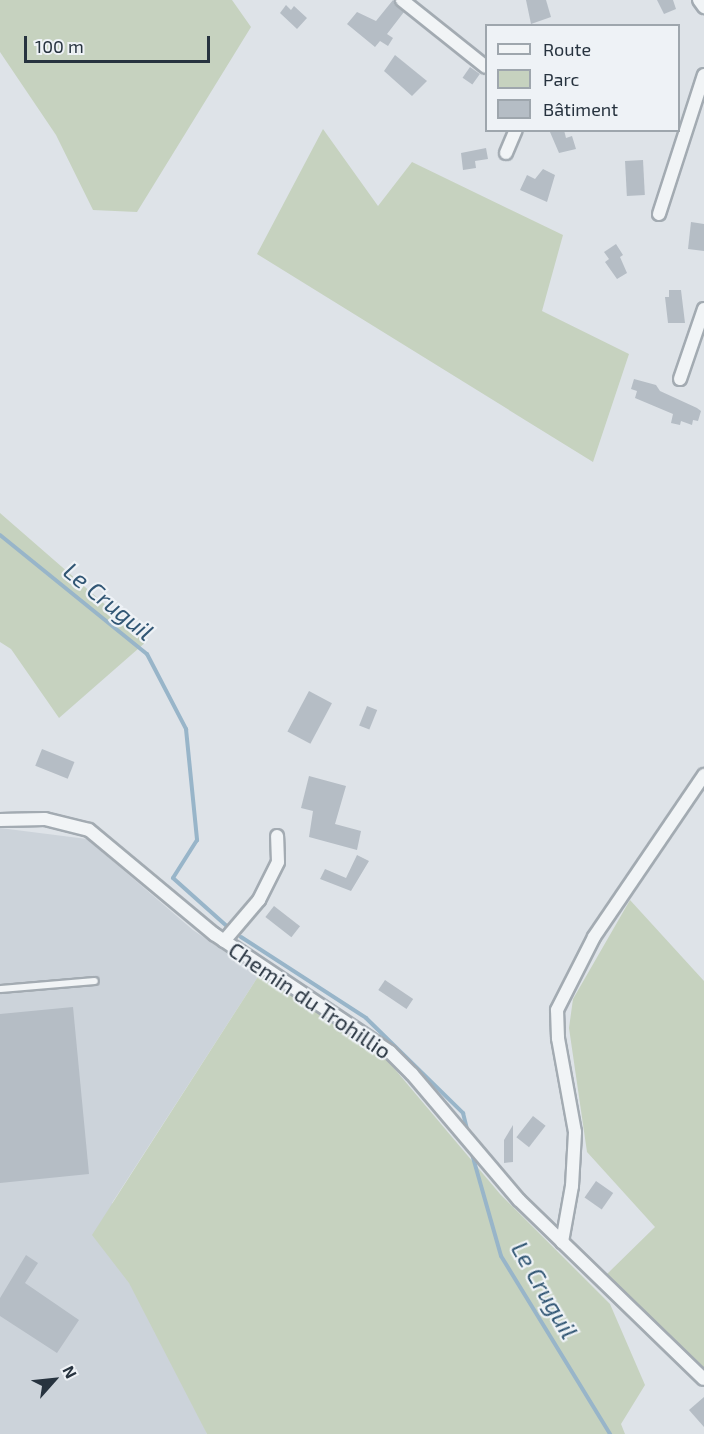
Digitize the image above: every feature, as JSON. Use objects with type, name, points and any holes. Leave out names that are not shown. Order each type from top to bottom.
[{"type":"street","points":[[402,0],[485,67]]},
{"type":"street","points":[[699,0],[704,7]]},
{"type":"street","points":[[659,214],[704,75]]},
{"type":"street","points":[[506,153],[515,132]]},
{"type":"street","points":[[680,379],[704,309]]},
{"type":"street","points":[[562,1242],[572,1186],[574,1132],[558,1038],[557,1010],[594,937],[704,775]]},
{"type":"street","name":"Chemin du Trohillio","points":[[0,820],[45,819],[88,830],[108,843],[173,904],[224,941],[367,1034],[396,1058],[519,1200],[704,1379]]},
{"type":"street","points":[[224,941],[259,900],[278,862],[277,836]]},
{"type":"lane","points":[[0,989],[95,981]]},
{"type":"shaded area","points":[[0,828],[87,839],[193,930],[259,975],[112,1203],[207,1434],[0,1434]]},
{"type":"green space","points":[[0,0],[232,0],[251,27],[137,212],[93,210],[56,135],[0,52]]},
{"type":"green space","points":[[323,129],[378,206],[412,162],[563,235],[542,311],[629,354],[593,462],[257,254]]},
{"type":"green space","points":[[0,513],[147,641],[59,718],[11,649],[0,642]]},
{"type":"green space","points":[[630,900],[704,981],[704,1370],[607,1274],[655,1227],[587,1152],[569,1028],[573,999]]},
{"type":"green space","points":[[259,975],[382,1054],[500,1194],[610,1304],[645,1385],[621,1424],[625,1434],[207,1434],[129,1283],[92,1235]]},
{"type":"building","points":[[393,0],[404,12],[387,34],[393,38],[388,46],[380,41],[375,47],[347,24],[357,12],[376,21]]},
{"type":"building","points":[[526,0],[546,0],[551,17],[531,24]]},
{"type":"building","points":[[657,0],[673,0],[676,9],[664,14]]},
{"type":"building","points":[[286,5],[291,10],[294,6],[307,18],[297,29],[280,13]]},
{"type":"building","points":[[395,55],[427,81],[412,96],[384,71]]},
{"type":"building","points":[[470,67],[480,74],[472,85],[463,78]]},
{"type":"building","points":[[550,132],[564,132],[566,138],[572,136],[576,149],[559,153]]},
{"type":"building","points":[[486,148],[488,159],[475,161],[476,168],[463,170],[461,153]]},
{"type":"building","points":[[643,160],[645,195],[627,196],[625,161]]},
{"type":"building","points":[[543,169],[555,175],[547,202],[520,190],[527,175],[535,179]]},
{"type":"building","points":[[691,222],[704,224],[704,251],[688,249]]},
{"type":"building","points":[[616,244],[623,255],[620,257],[627,273],[617,279],[605,262],[609,259],[604,252]]},
{"type":"building","points":[[669,290],[681,290],[685,323],[668,323],[665,297],[669,297]]},
{"type":"building","points":[[634,379],[656,385],[660,391],[697,408],[701,411],[698,421],[693,420],[692,425],[681,421],[680,425],[671,423],[673,414],[635,398],[637,391],[631,389]]},
{"type":"building","points":[[309,691],[332,703],[310,744],[287,732]]},
{"type":"building","points":[[367,706],[377,710],[369,730],[359,725]]},
{"type":"building","points":[[42,749],[74,762],[68,779],[35,766]]},
{"type":"building","points":[[309,776],[346,786],[335,824],[361,831],[357,850],[309,837],[313,811],[301,808]]},
{"type":"building","points":[[357,855],[369,861],[351,891],[320,879],[325,869],[346,878]]},
{"type":"building","points":[[274,906],[300,926],[291,937],[265,917]]},
{"type":"building","points":[[385,980],[413,999],[406,1009],[378,990]]},
{"type":"building","points":[[73,1007],[89,1174],[0,1183],[0,1014]]},
{"type":"building","points":[[533,1116],[546,1126],[529,1147],[516,1137]]},
{"type":"building","points":[[513,1125],[513,1162],[504,1163],[504,1140]]},
{"type":"building","points":[[596,1181],[613,1193],[602,1209],[585,1197]]},
{"type":"building","points":[[26,1255],[38,1263],[25,1283],[79,1320],[57,1353],[0,1316],[0,1298]]},
{"type":"building","points":[[704,1397],[704,1427],[689,1410]]},
{"type":"waterway","name":"Le Cruguil","points":[[0,535],[147,654],[186,729],[197,840],[173,878],[229,928]]},
{"type":"waterway","name":"Le Cruguil","points":[[241,937],[366,1018],[463,1113],[468,1133]]},
{"type":"waterway","name":"Le Cruguil","points":[[472,1154],[501,1256],[610,1434]]}]
